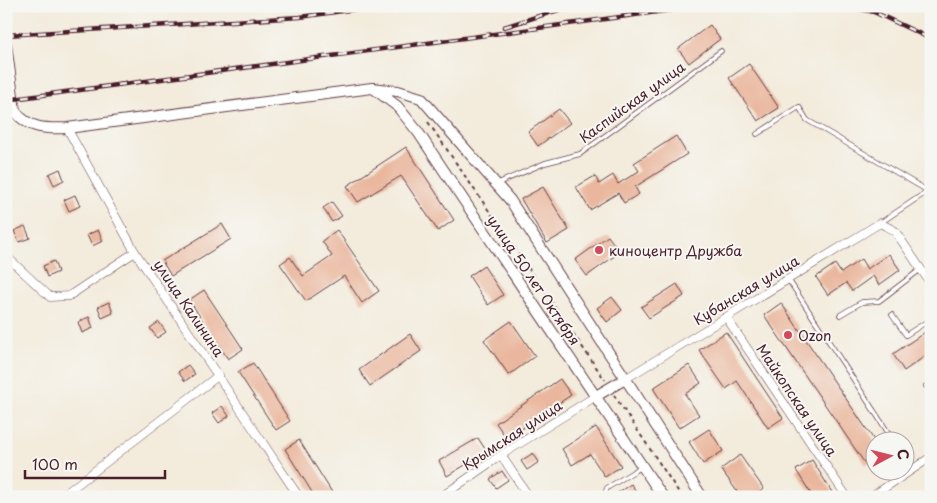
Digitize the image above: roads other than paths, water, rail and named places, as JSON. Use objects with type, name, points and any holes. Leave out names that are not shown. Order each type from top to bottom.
[{"type":"street","points":[[6,44],[11,111],[32,125],[46,129],[67,128],[372,88]]},
{"type":"street","name":"улица 50 лет Октября","points":[[372,88],[398,91],[421,98],[510,200],[702,497]]},
{"type":"street","name":"улица 50 лет Октября","points":[[372,88],[397,106],[418,132],[663,497]]},
{"type":"street","name":"улица Калинина","points":[[67,128],[135,252],[219,374],[300,497]]},
{"type":"street","points":[[880,223],[895,231],[931,284]]},
{"type":"street","name":"Кубанская улица","points":[[624,378],[880,223]]},
{"type":"street","points":[[6,256],[50,297],[69,296],[135,252]]},
{"type":"street","name":"Майкопская улица","points":[[726,316],[847,497]]},
{"type":"street","points":[[61,497],[219,374]]},
{"type":"street","points":[[596,396],[624,378]]},
{"type":"street","name":"Крымская улица","points":[[442,497],[501,455],[596,396]]},
{"type":"street","points":[[501,455],[529,497]]},
{"type":"street","points":[[914,468],[931,457]]},
{"type":"street","points":[[871,497],[896,480]]},
{"type":"lane","name":"Каспийская улица","points":[[496,184],[544,163],[580,154],[721,51]]},
{"type":"lane","points":[[757,134],[799,107],[807,120],[928,191],[880,223]]},
{"type":"lane","points":[[840,316],[862,302],[878,301],[921,269]]},
{"type":"lane","points":[[788,279],[886,430]]},
{"type":"lane","points":[[892,315],[906,335],[931,319]]},
{"type":"lane","points":[[604,497],[607,488],[642,466]]},
{"type":"railway","points":[[6,35],[300,17],[377,6]]},
{"type":"railway","points":[[504,27],[571,6]]},
{"type":"railway","points":[[6,100],[701,6]]},
{"type":"railway","points":[[847,6],[874,12],[931,39]]},
{"type":"place","name":"киноцентр Дружба","points":[[599,250]]},
{"type":"place","name":"Ozon","points":[[788,335]]}]
